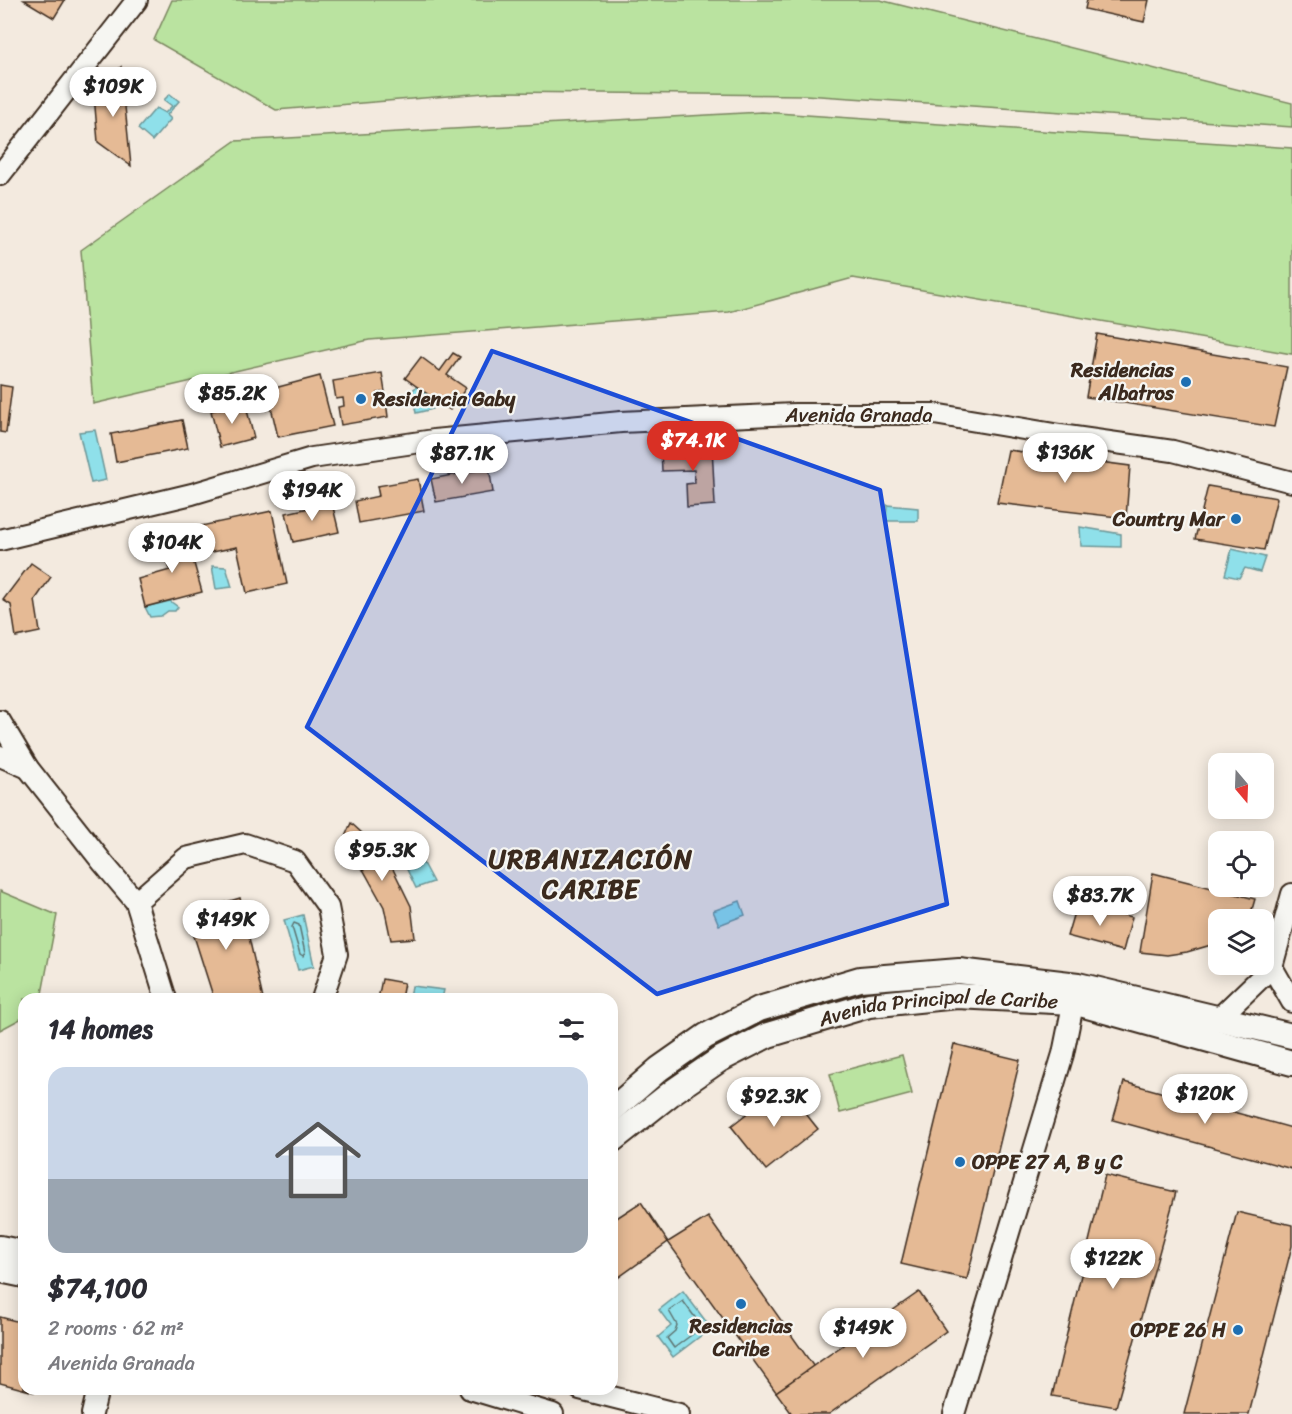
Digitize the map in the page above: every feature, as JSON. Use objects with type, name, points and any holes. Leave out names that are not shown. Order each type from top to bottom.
[{"type":"main road","name":"Avenida Principal de Caribe","points":[[618,1105],[658,1069],[706,1036],[759,1009],[860,979],[959,971],[1219,1018],[1292,1036]]},
{"type":"main road","name":"Avenida Principal de Caribe","points":[[618,1135],[674,1091],[719,1060],[768,1035],[869,1005],[957,996],[1075,993],[1292,1063]]},
{"type":"main road","points":[[0,1248],[18,1252]]},
{"type":"main road","points":[[0,1270],[18,1274]]},
{"type":"street","points":[[0,175],[137,0]]},
{"type":"street","name":"Avenida Granada","points":[[0,540],[192,494],[312,458],[434,440],[621,422],[795,414],[934,414],[1173,451],[1292,482]]},
{"type":"street","points":[[0,721],[27,768],[136,902],[164,993]]},
{"type":"street","points":[[0,756],[27,768]]},
{"type":"street","points":[[136,902],[186,858],[245,844],[295,861],[328,907],[337,954],[324,993]]},
{"type":"street","points":[[1274,960],[1292,894]]},
{"type":"street","points":[[1274,970],[1292,1002]]},
{"type":"street","points":[[1219,1018],[1264,975]]},
{"type":"street","points":[[954,1414],[1063,1054],[1075,993]]},
{"type":"street","points":[[92,1414],[97,1395]]},
{"type":"street","points":[[490,1395],[553,1414]]},
{"type":"street","points":[[604,1395],[679,1414]]},
{"type":"highlighted area","points":[[492,351],[880,490],[947,904],[657,994],[307,727]]},
{"type":"green space","points":[[172,0],[880,0],[1292,103],[1292,127],[805,95],[497,92],[276,110],[154,40]]},
{"type":"green space","points":[[762,112],[1292,148],[1292,354],[853,278],[729,312],[369,340],[93,404],[81,250],[235,141]]},
{"type":"green space","points":[[0,891],[57,915],[42,993],[18,993],[18,1020],[0,1030]]},
{"type":"green space","points":[[902,1055],[912,1094],[840,1113],[830,1074]]},
{"type":"water","points":[[170,94],[179,101],[167,115],[171,119],[152,141],[138,129],[156,108],[165,113],[172,106],[164,100]]},
{"type":"water","points":[[238,374],[242,392],[213,400],[206,383]]},
{"type":"water","points":[[418,385],[431,393],[433,409],[416,413],[412,391]]},
{"type":"water","points":[[95,430],[106,480],[91,483],[79,432]]},
{"type":"water","points":[[887,505],[918,508],[918,521],[886,521]]},
{"type":"water","points":[[1080,527],[1121,534],[1121,547],[1081,546]]},
{"type":"water","points":[[1232,549],[1265,557],[1260,572],[1245,568],[1239,578],[1225,575]]},
{"type":"water","points":[[212,566],[226,567],[232,587],[216,589]]},
{"type":"water","points":[[170,601],[178,607],[175,611],[168,611],[161,616],[150,617],[145,607]]},
{"type":"water","points":[[411,841],[433,882],[416,888],[396,847]]},
{"type":"water","points":[[740,901],[745,915],[719,925],[713,911]]},
{"type":"water","points":[[303,915],[314,966],[298,970],[284,920]]},
{"type":"water","points":[[412,986],[444,990],[443,993],[411,993]]},
{"type":"water","points":[[683,1291],[711,1328],[673,1357],[658,1337],[671,1326],[659,1310]]},
{"type":"building","points":[[24,0],[65,0],[54,18]]},
{"type":"building","points":[[1087,0],[1149,0],[1144,22],[1085,9]]},
{"type":"building","points":[[121,67],[131,166],[98,142],[94,95]]},
{"type":"building","name":"Residencias Albatros","points":[[1097,334],[1287,367],[1274,427],[1086,397]]},
{"type":"building","points":[[453,353],[460,357],[447,375],[466,388],[450,410],[405,378],[421,357],[440,371]]},
{"type":"building","name":"Residencia Gaby","points":[[382,373],[385,392],[378,393],[379,402],[386,401],[388,417],[341,425],[338,407],[344,406],[343,398],[336,399],[333,381]]},
{"type":"building","points":[[320,376],[333,426],[278,437],[267,390]]},
{"type":"building","points":[[0,385],[12,387],[6,433],[0,432]]},
{"type":"building","points":[[245,402],[254,438],[220,447],[211,411]]},
{"type":"building","points":[[182,420],[188,448],[116,462],[111,434]]},
{"type":"building","points":[[712,446],[715,505],[687,507],[686,484],[695,483],[694,470],[662,471],[661,449]]},
{"type":"building","points":[[1008,450],[1130,466],[1126,518],[997,503]]},
{"type":"building","points":[[489,468],[493,492],[436,502],[431,479]]},
{"type":"building","points":[[418,479],[424,511],[359,523],[355,501],[379,496],[377,486]]},
{"type":"building","name":"Country Mar","points":[[1208,486],[1277,498],[1264,550],[1195,539]]},
{"type":"building","points":[[332,503],[339,532],[293,542],[286,513]]},
{"type":"building","points":[[272,511],[287,584],[247,593],[237,547],[207,553],[201,526]]},
{"type":"building","points":[[185,531],[202,592],[145,607],[138,579],[170,570],[161,538]]},
{"type":"building","points":[[31,563],[51,577],[35,600],[40,632],[16,637],[11,605],[3,600]]},
{"type":"building","points":[[351,823],[386,855],[411,906],[415,938],[391,940],[384,907],[364,871],[340,848]]},
{"type":"building","points":[[1153,873],[1208,887],[1208,897],[1255,899],[1252,909],[1208,909],[1208,946],[1167,955],[1140,952]]},
{"type":"building","points":[[240,898],[262,993],[212,993],[187,914]]},
{"type":"building","points":[[1077,902],[1132,917],[1123,951],[1067,936]]},
{"type":"building","points":[[382,979],[404,983],[402,993],[379,993]]},
{"type":"building","name":"OPPE 27 A, B y C","points":[[954,1044],[1020,1060],[967,1279],[901,1264]]},
{"type":"building","points":[[1124,1082],[1292,1128],[1292,1169],[1113,1120]]},
{"type":"building","points":[[783,1085],[818,1129],[766,1170],[731,1126]]},
{"type":"building","points":[[1105,1175],[1176,1192],[1116,1407],[1052,1396]]},
{"type":"building","points":[[641,1202],[668,1242],[618,1278],[618,1217]]},
{"type":"building","name":"OPPE 26 H","points":[[1237,1212],[1292,1225],[1292,1246],[1249,1414],[1184,1414]]},
{"type":"building","name":"Residencias Caribe","points":[[708,1217],[814,1367],[776,1392],[668,1242]]},
{"type":"building","name":"Residencias Caribe","points":[[919,1292],[946,1331],[829,1414],[792,1414],[776,1392]]},
{"type":"building","points":[[0,1317],[18,1322],[18,1388],[0,1383]]},
{"type":"place","name":"Residencias Albatros","points":[[1186,382]]},
{"type":"place","name":"Residencia Gaby","points":[[361,399]]},
{"type":"place","name":"Country Mar","points":[[1236,519]]},
{"type":"place","name":"OPPE 27 A, B y C","points":[[960,1162]]},
{"type":"place","name":"Residencias Caribe","points":[[741,1304]]},
{"type":"place","name":"OPPE 26 H","points":[[1238,1330]]},
{"type":"district","name":"URBANIZACIÓN CARIBE","points":[[591,874]]}]
